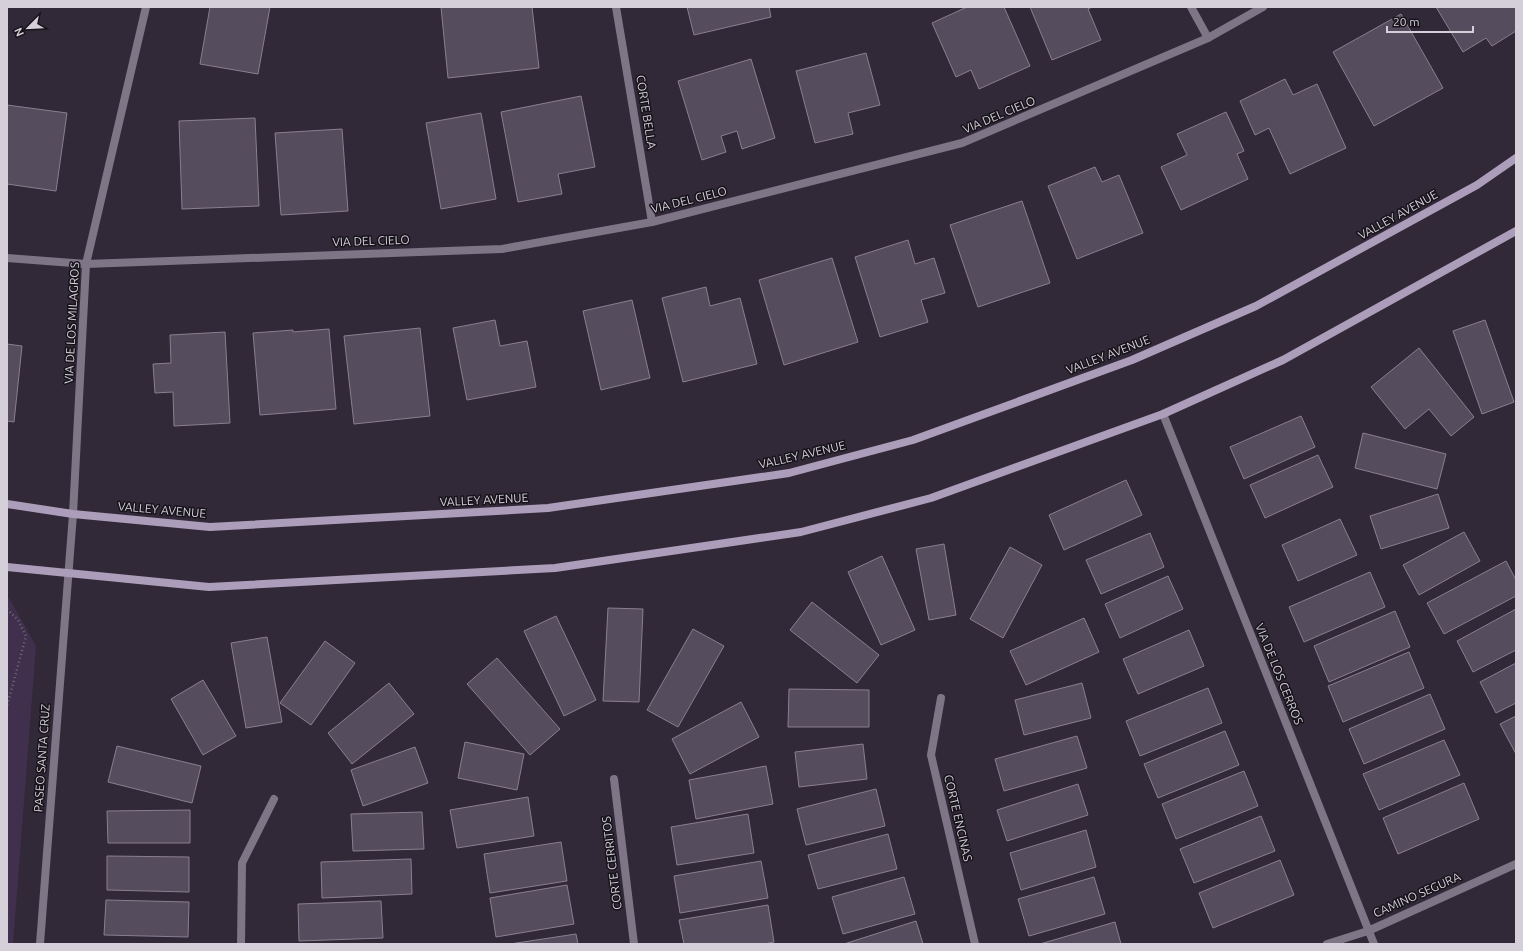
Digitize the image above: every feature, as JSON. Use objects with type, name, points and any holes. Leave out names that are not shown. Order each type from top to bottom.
[{"type":"main road","name":"VALLEY AVENUE","points":[[7,504],[74,514],[210,526],[540,509],[789,473],[913,440],[1132,360],[1256,306],[1477,185],[1516,158]]},
{"type":"main road","points":[[7,567],[209,587],[555,568],[801,532],[930,498],[1163,414],[1283,360],[1516,231]]},
{"type":"street","name":"VIA DE LOS MILAGROS","points":[[69,574],[74,514],[86,264],[146,7]]},
{"type":"street","name":"CORTE BELLA","points":[[616,7],[652,222]]},
{"type":"street","points":[[1191,7],[1208,38]]},
{"type":"street","name":"VIA DEL CIELO","points":[[7,258],[86,264],[502,249],[652,222],[962,143],[1208,38],[1263,7]]},
{"type":"street","name":"VIA DE LOS CERROS","points":[[1163,414],[1374,944]]},
{"type":"street","name":"PASEO SANTA CRUZ","points":[[40,944],[69,574]]},
{"type":"street","name":"CORTE ENCINAS","points":[[941,698],[932,755],[975,944]]},
{"type":"street","name":"CORTE CERRITOS","points":[[614,779],[634,944]]},
{"type":"street","points":[[241,944],[242,863],[274,799]]},
{"type":"street","name":"CAMINO SEGURA","points":[[1327,944],[1368,931],[1516,864]]},
{"type":"path","points":[[7,609],[18,620],[26,636],[7,706]]},
{"type":"shaded area","points":[[7,598],[9,598],[36,646],[13,944],[7,944]]},
{"type":"building","points":[[210,7],[270,7],[258,74],[200,64]]},
{"type":"building","points":[[441,7],[532,7],[539,68],[448,78]]},
{"type":"building","points":[[687,7],[769,7],[771,17],[694,35]]},
{"type":"building","points":[[967,7],[1004,7],[1030,66],[979,89],[971,70],[956,77],[932,23]]},
{"type":"building","points":[[1030,7],[1092,7],[1088,9],[1101,40],[1052,60]]},
{"type":"building","points":[[1436,7],[1516,7],[1516,31],[1492,46],[1486,38],[1463,52]]},
{"type":"building","points":[[1401,14],[1443,88],[1374,126],[1333,52]]},
{"type":"building","points":[[866,53],[880,105],[848,113],[853,134],[815,143],[796,71]]},
{"type":"building","points":[[751,59],[775,138],[742,149],[737,131],[721,136],[726,152],[702,160],[678,81]]},
{"type":"building","points":[[1285,79],[1293,95],[1317,84],[1346,148],[1290,174],[1269,128],[1255,135],[1240,101]]},
{"type":"building","points":[[581,96],[595,167],[558,174],[562,194],[518,202],[501,112]]},
{"type":"building","points":[[7,105],[67,113],[56,191],[7,184]]},
{"type":"building","points":[[1226,112],[1244,151],[1237,154],[1248,179],[1181,210],[1161,167],[1187,155],[1177,134]]},
{"type":"building","points":[[481,113],[496,199],[441,209],[426,123]]},
{"type":"building","points":[[255,118],[259,206],[182,209],[179,121]]},
{"type":"building","points":[[342,129],[348,211],[281,215],[275,133]]},
{"type":"building","points":[[1095,167],[1102,182],[1119,175],[1143,233],[1077,259],[1048,186]]},
{"type":"building","points":[[1022,201],[1050,283],[978,307],[950,225]]},
{"type":"building","points":[[908,240],[915,264],[934,258],[945,293],[921,300],[928,322],[880,337],[855,257]]},
{"type":"building","points":[[832,258],[858,342],[784,365],[759,280]]},
{"type":"building","points":[[706,287],[710,306],[740,298],[757,364],[683,382],[662,298]]},
{"type":"building","points":[[632,300],[650,378],[601,390],[583,311]]},
{"type":"building","points":[[495,320],[500,346],[527,341],[536,387],[467,400],[453,328]]},
{"type":"building","points":[[1485,320],[1514,402],[1482,414],[1453,331]]},
{"type":"building","points":[[420,328],[430,416],[354,424],[344,336]]},
{"type":"building","points":[[329,329],[336,409],[260,415],[253,333]]},
{"type":"building","points":[[225,332],[230,423],[174,426],[173,392],[155,393],[153,364],[171,363],[170,335]]},
{"type":"building","points":[[7,344],[22,346],[14,422],[7,421]]},
{"type":"building","points":[[1419,348],[1474,417],[1451,436],[1429,409],[1405,429],[1371,387]]},
{"type":"building","points":[[1301,416],[1315,447],[1244,479],[1230,447]]},
{"type":"building","points":[[1363,433],[1446,454],[1437,489],[1355,468]]},
{"type":"building","points":[[1318,455],[1333,487],[1265,518],[1250,485]]},
{"type":"building","points":[[1126,480],[1142,515],[1064,550],[1049,515]]},
{"type":"building","points":[[1438,494],[1449,528],[1381,549],[1370,516]]},
{"type":"building","points":[[1340,519],[1357,555],[1298,581],[1282,545]]},
{"type":"building","points":[[1464,532],[1480,561],[1419,595],[1403,565]]},
{"type":"building","points":[[1150,533],[1164,567],[1101,594],[1086,560]]},
{"type":"building","points":[[944,544],[956,615],[929,620],[916,549]]},
{"type":"building","points":[[1010,547],[1042,565],[1003,638],[970,619]]},
{"type":"building","points":[[882,556],[915,630],[881,645],[848,572]]},
{"type":"building","points":[[1506,561],[1516,580],[1516,596],[1444,634],[1427,603]]},
{"type":"building","points":[[1370,572],[1385,607],[1304,642],[1289,607]]},
{"type":"building","points":[[1168,576],[1183,609],[1120,638],[1105,604]]},
{"type":"building","points":[[812,602],[879,655],[857,683],[790,630]]},
{"type":"building","points":[[608,608],[643,609],[639,702],[603,701]]},
{"type":"building","points":[[1516,609],[1516,650],[1473,672],[1457,641]]},
{"type":"building","points":[[1395,611],[1410,647],[1329,682],[1314,646]]},
{"type":"building","points":[[556,616],[596,700],[564,716],[524,631]]},
{"type":"building","points":[[1084,618],[1099,652],[1026,685],[1010,651]]},
{"type":"building","points":[[693,629],[724,646],[678,727],[647,710]]},
{"type":"building","points":[[1189,630],[1204,666],[1138,694],[1123,659]]},
{"type":"building","points":[[267,637],[282,722],[246,728],[231,643]]},
{"type":"building","points":[[325,641],[355,663],[311,725],[280,703]]},
{"type":"building","points":[[1409,652],[1424,688],[1343,722],[1328,686]]},
{"type":"building","points":[[497,658],[560,729],[530,755],[467,684]]},
{"type":"building","points":[[1516,663],[1516,703],[1496,713],[1480,682]]},
{"type":"building","points":[[203,680],[236,736],[203,755],[171,699]]},
{"type":"building","points":[[389,683],[414,714],[352,764],[328,733]]},
{"type":"building","points":[[1082,683],[1091,718],[1024,735],[1015,700]]},
{"type":"building","points":[[1208,688],[1222,723],[1140,756],[1126,721]]},
{"type":"building","points":[[789,689],[869,690],[869,727],[788,727]]},
{"type":"building","points":[[1430,694],[1445,729],[1364,764],[1349,729]]},
{"type":"building","points":[[741,702],[759,737],[690,774],[672,739]]},
{"type":"building","points":[[1516,716],[1516,754],[1500,724]]},
{"type":"building","points":[[1225,731],[1239,765],[1158,798],[1144,764]]},
{"type":"building","points":[[1077,736],[1087,768],[1004,791],[995,759]]},
{"type":"building","points":[[1444,740],[1460,775],[1379,810],[1363,774]]},
{"type":"building","points":[[465,742],[524,754],[517,790],[458,778]]},
{"type":"building","points":[[863,744],[867,779],[799,787],[795,752]]},
{"type":"building","points":[[117,746],[201,766],[192,803],[108,782]]},
{"type":"building","points":[[415,747],[428,783],[363,806],[351,770]]},
{"type":"building","points":[[766,766],[773,804],[696,819],[689,780]]},
{"type":"building","points":[[1244,771],[1258,806],[1176,839],[1162,804]]},
{"type":"building","points":[[1464,783],[1479,819],[1398,854],[1383,818]]},
{"type":"building","points":[[1078,784],[1088,815],[1007,841],[997,810]]},
{"type":"building","points":[[876,789],[885,826],[806,845],[797,809]]},
{"type":"building","points":[[528,797],[534,836],[457,848],[450,810]]},
{"type":"building","points":[[190,810],[190,843],[108,843],[107,811]]},
{"type":"building","points":[[422,812],[424,849],[353,851],[351,814]]},
{"type":"building","points":[[748,814],[754,853],[677,865],[671,827]]},
{"type":"building","points":[[1261,816],[1275,851],[1194,883],[1180,849]]},
{"type":"building","points":[[1086,830],[1096,867],[1021,890],[1010,853]]},
{"type":"building","points":[[888,834],[897,869],[818,889],[808,855]]},
{"type":"building","points":[[561,842],[567,881],[490,893],[484,854]]},
{"type":"building","points":[[107,856],[189,857],[189,892],[107,890]]},
{"type":"building","points":[[411,859],[412,894],[322,898],[321,862]]},
{"type":"building","points":[[1280,860],[1294,895],[1213,928],[1199,893]]},
{"type":"building","points":[[761,861],[768,898],[680,913],[674,876]]},
{"type":"building","points":[[904,877],[915,914],[843,934],[832,897]]},
{"type":"building","points":[[1094,877],[1105,914],[1029,936],[1018,899]]},
{"type":"building","points":[[567,885],[574,924],[496,937],[490,898]]},
{"type":"building","points":[[106,900],[189,902],[188,937],[104,935]]},
{"type":"building","points":[[381,901],[383,938],[299,941],[298,904]]},
{"type":"building","points":[[768,905],[774,942],[764,944],[684,944],[679,920]]},
{"type":"building","points":[[916,921],[923,944],[844,944]]},
{"type":"building","points":[[1115,922],[1121,944],[1040,944]]},
{"type":"building","points":[[576,934],[578,944],[510,944]]}]
